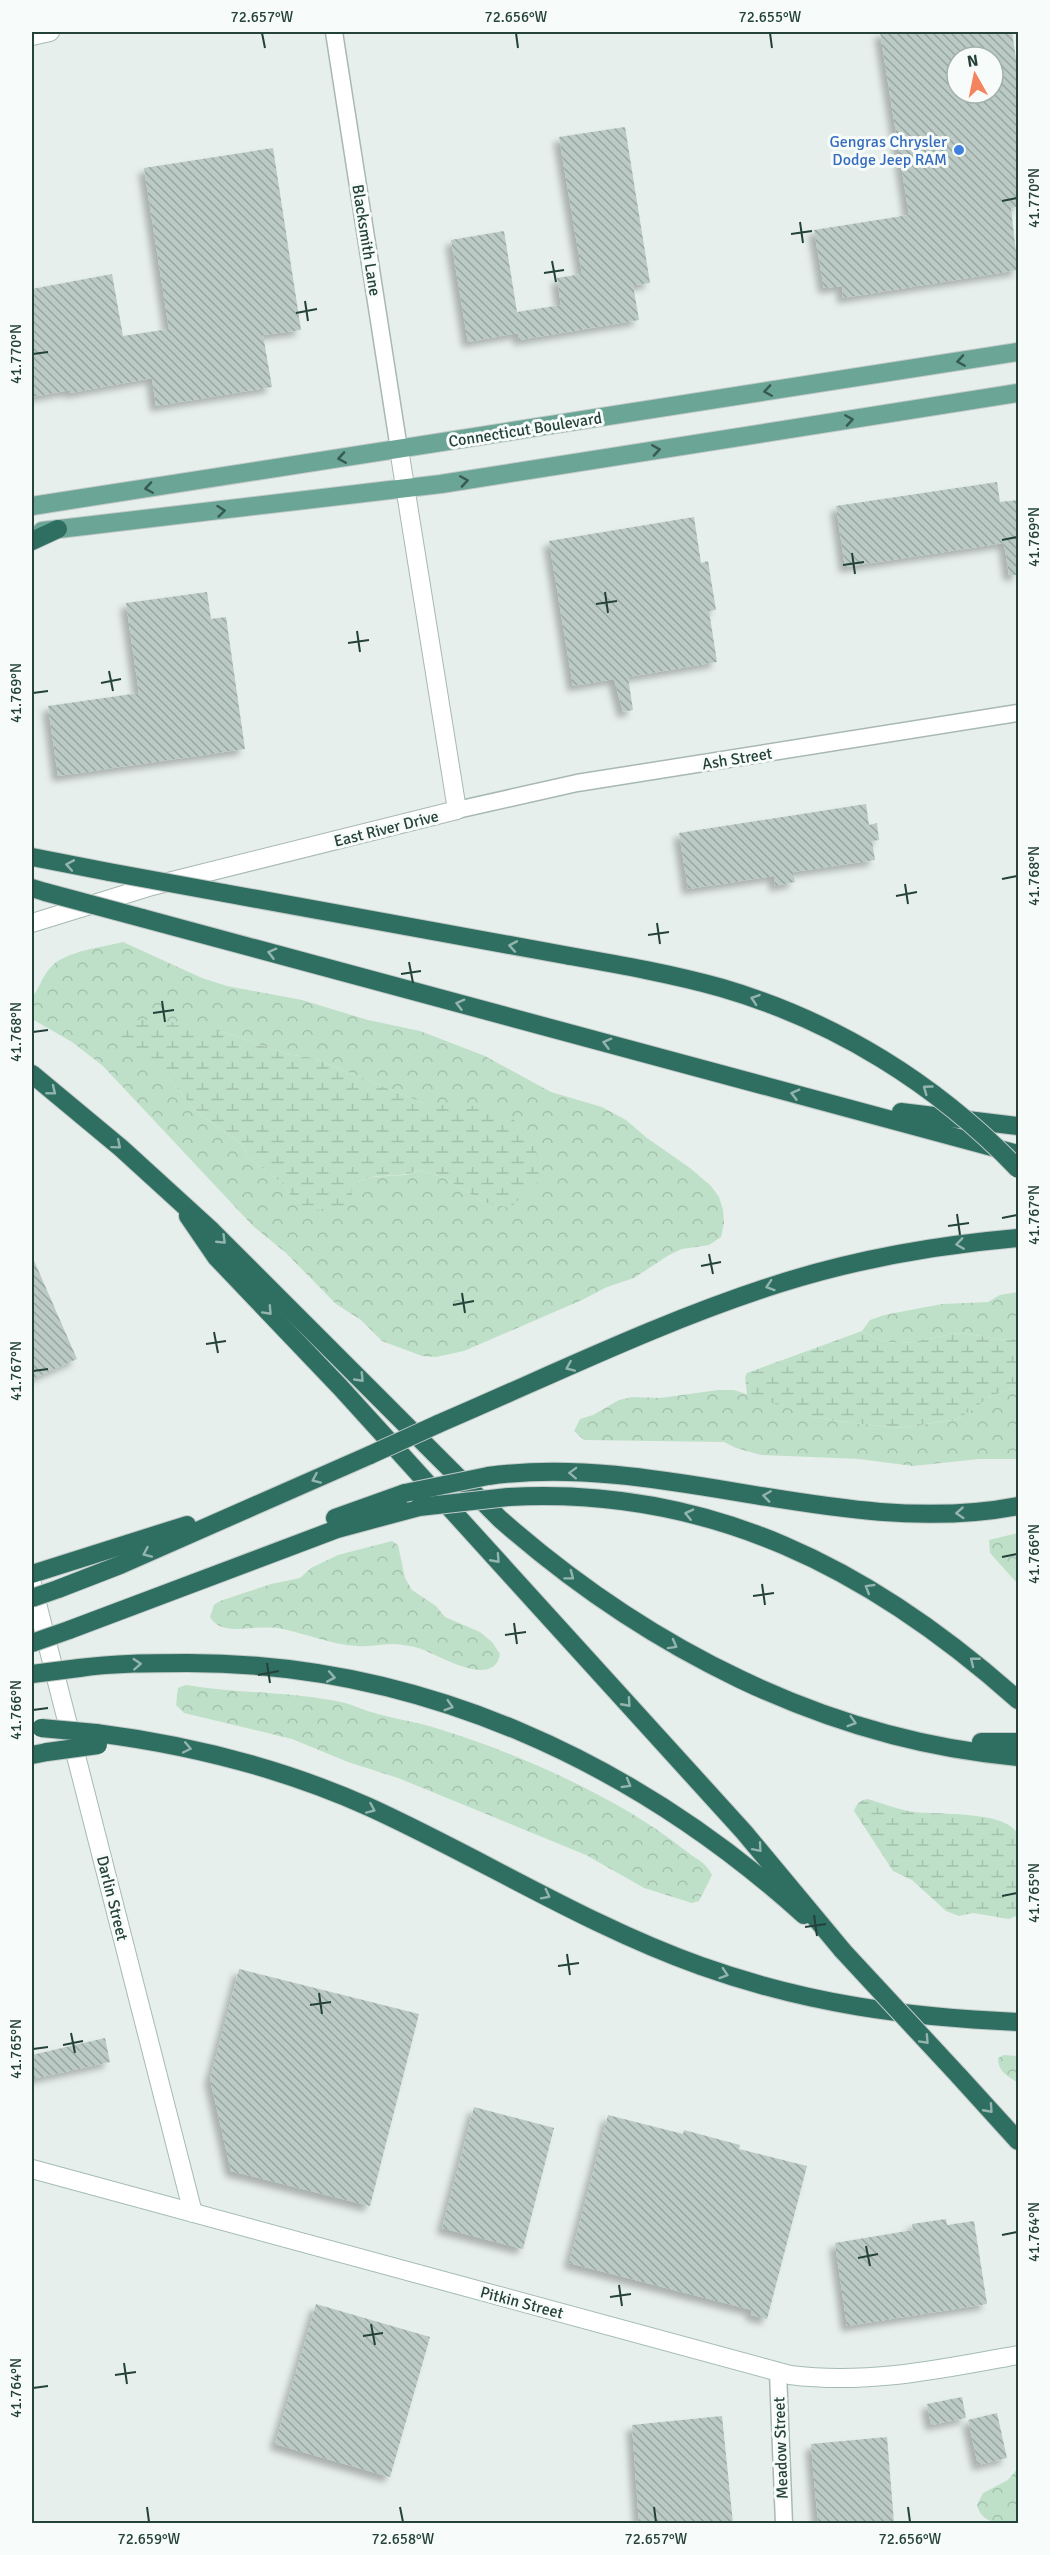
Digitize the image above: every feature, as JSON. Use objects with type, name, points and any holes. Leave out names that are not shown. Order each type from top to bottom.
[{"type":"highway","points":[[32,541],[58,529]]},
{"type":"highway","points":[[32,857],[570,956],[712,985],[773,1005],[823,1026],[868,1050],[926,1088],[978,1130],[1018,1169]]},
{"type":"highway","points":[[38,890],[1018,1154]]},
{"type":"highway","points":[[32,1074],[179,1200],[282,1299],[477,1497],[546,1558],[596,1596],[664,1640],[760,1688],[854,1722],[928,1742],[1018,1756]]},
{"type":"highway","points":[[852,1109],[1018,1126]]},
{"type":"highway","points":[[179,1200],[196,1231],[213,1254],[347,1395],[736,1823],[802,1899],[843,1951],[1018,2141]]},
{"type":"highway","points":[[32,1598],[259,1505],[438,1424],[694,1314],[780,1283],[891,1256],[969,1243],[1018,1238]]},
{"type":"highway","points":[[206,1578],[310,1529],[405,1493],[488,1476],[534,1472],[603,1474],[902,1513],[953,1514],[1018,1506]]},
{"type":"highway","points":[[32,1643],[337,1528],[419,1507],[508,1497],[560,1496],[622,1501],[686,1513],[731,1524],[773,1539],[825,1563],[918,1619],[965,1654],[1018,1700]]},
{"type":"highway","points":[[32,1574],[120,1544],[259,1505]]},
{"type":"highway","points":[[32,1674],[79,1668],[167,1663],[279,1669],[342,1678],[393,1690],[491,1720],[578,1758],[675,1813],[766,1882],[843,1951]]},
{"type":"highway","points":[[36,1728],[97,1739]]},
{"type":"highway","points":[[39,1753],[97,1739],[129,1737],[229,1758],[327,1790],[412,1828],[594,1919],[702,1966],[825,2002],[884,2012],[950,2019],[1018,2022]]},
{"type":"highway","points":[[928,1742],[1018,1742]]},
{"type":"highway","points":[[950,2019],[1018,2012]]},
{"type":"main road","points":[[32,36],[50,32]]},
{"type":"main road","name":"Connecticut Boulevard","points":[[32,506],[1018,352]]},
{"type":"main road","points":[[32,533],[406,489],[1018,393]]},
{"type":"main road","name":"East River Drive","points":[[32,923],[152,886],[457,810],[399,448]]},
{"type":"main road","name":"Darlin Street","points":[[32,1584],[193,2213]]},
{"type":"main road","name":"Pitkin Street","points":[[32,2169],[778,2372],[813,2378],[891,2377],[1018,2355]]},
{"type":"street","name":"Blacksmith Lane","points":[[334,32],[399,448]]},
{"type":"street","name":"Ash Street","points":[[457,810],[578,783],[1018,713]]},
{"type":"street","name":"Meadow Street","points":[[778,2372],[784,2523]]},
{"type":"green space","points":[[123,942],[202,978],[227,986],[302,1000],[368,1020],[420,1031],[485,1056],[551,1092],[602,1107],[626,1120],[711,1186],[719,1197],[723,1210],[724,1223],[721,1237],[709,1245],[682,1249],[634,1278],[607,1287],[464,1351],[436,1357],[422,1356],[382,1341],[361,1320],[336,1304],[286,1253],[253,1226],[103,1066],[72,1042],[32,1019],[32,997],[52,966],[76,953]],"holes":[[[220,1031],[286,1054],[313,1058],[423,1103],[436,1106],[483,1202],[445,1178],[419,1170],[360,1181],[352,1186],[352,1199],[302,1205],[291,1196],[283,1184],[249,1158],[242,1145],[195,1110],[166,1075]]]},
{"type":"green space","points":[[138,1020],[158,1020],[220,1031],[286,1054],[313,1058],[423,1103],[482,1107],[501,1112],[534,1138],[541,1179],[510,1208],[483,1202],[445,1178],[419,1170],[360,1181],[352,1186],[352,1199],[344,1210],[330,1213],[302,1205],[291,1196],[283,1184],[249,1158],[242,1145],[195,1110],[166,1075],[132,1053],[122,1043],[120,1037],[127,1026]]},
{"type":"green space","points":[[1018,1292],[1018,1338],[1002,1339],[953,1334],[896,1343],[874,1338],[862,1331],[870,1320],[884,1315],[942,1304],[988,1302],[1000,1295]]},
{"type":"green space","points":[[862,1331],[874,1338],[896,1343],[953,1334],[1002,1339],[1018,1338],[1018,1387],[993,1395],[958,1419],[901,1428],[816,1417],[747,1395],[745,1377],[747,1373]]},
{"type":"green space","points":[[1018,1387],[1018,1459],[979,1459],[913,1466],[859,1459],[761,1455],[724,1442],[584,1440],[574,1431],[580,1419],[593,1415],[619,1400],[632,1397],[660,1398],[718,1390],[734,1390],[816,1417],[901,1428],[958,1419],[993,1395]]},
{"type":"green space","points":[[1018,1533],[1018,1589],[1017,1583],[990,1553],[989,1540]]},
{"type":"green space","points":[[392,1541],[398,1545],[405,1578],[412,1590],[436,1606],[445,1617],[480,1632],[492,1642],[500,1654],[496,1664],[488,1669],[477,1670],[452,1663],[411,1646],[349,1645],[278,1628],[229,1629],[218,1625],[210,1617],[214,1605],[220,1601],[271,1584],[300,1578],[311,1568],[338,1555]]},
{"type":"green space","points":[[186,1685],[325,1699],[433,1727],[472,1740],[537,1765],[602,1797],[661,1832],[703,1863],[712,1875],[699,1901],[692,1903],[644,1888],[586,1855],[398,1778],[348,1762],[292,1739],[184,1713],[176,1705],[178,1688]]},
{"type":"green space","points":[[868,1799],[908,1811],[984,1817],[1010,1826],[1018,1834],[1016,1916],[1009,1919],[973,1913],[959,1916],[946,1911],[912,1880],[893,1871],[854,1811],[859,1802]]},
{"type":"green space","points":[[1004,2055],[1018,2056],[1018,2083],[1004,2073],[998,2063],[998,2058]]},
{"type":"green space","points":[[1018,2468],[1018,2523],[999,2523],[988,2520],[977,2505],[983,2493],[1008,2480]]},
{"type":"building","name":"Gengras Chrysler Dodge Jeep RAM","points":[[880,32],[1012,32],[1018,73],[1018,207],[1011,208],[1018,270],[843,298],[842,286],[824,288],[814,230],[909,215]]},
{"type":"building","points":[[625,127],[650,283],[633,285],[639,320],[519,340],[518,333],[468,342],[451,240],[504,231],[517,312],[561,305],[557,278],[582,274],[559,137]]},
{"type":"building","points":[[273,148],[301,330],[263,335],[272,387],[156,406],[152,378],[70,393],[70,390],[32,397],[32,289],[112,274],[123,336],[169,329],[144,168]]},
{"type":"building","points":[[997,482],[1000,502],[1018,500],[1018,575],[1009,575],[1004,543],[845,567],[836,506]]},
{"type":"building","points":[[694,517],[701,563],[708,561],[716,610],[709,611],[717,662],[628,677],[633,710],[623,712],[614,679],[573,686],[549,541]]},
{"type":"building","points":[[207,592],[211,619],[226,617],[245,749],[58,776],[48,706],[139,693],[126,603]]},
{"type":"building","points":[[866,804],[869,825],[877,823],[879,840],[872,841],[875,860],[793,872],[795,882],[775,886],[774,876],[688,889],[679,833]]},
{"type":"building","points":[[32,1256],[77,1359],[32,1379]]},
{"type":"building","points":[[239,1969],[419,2014],[370,2206],[231,2171],[210,2079]]},
{"type":"building","points":[[105,2038],[110,2062],[32,2079],[32,2055]]},
{"type":"building","points":[[474,2107],[554,2128],[523,2249],[442,2228]]},
{"type":"building","points":[[608,2115],[683,2134],[684,2130],[740,2145],[739,2149],[807,2166],[767,2319],[751,2315],[752,2310],[569,2263]]},
{"type":"building","points":[[946,2219],[947,2225],[974,2221],[987,2304],[847,2326],[835,2243],[913,2230],[912,2224]]},
{"type":"building","points":[[316,2304],[430,2337],[390,2477],[275,2444]]},
{"type":"building","points":[[962,2397],[966,2418],[931,2425],[927,2404]]},
{"type":"building","points":[[997,2413],[1007,2458],[978,2465],[968,2420]]},
{"type":"building","points":[[722,2416],[733,2523],[639,2523],[632,2425]]},
{"type":"building","points":[[887,2437],[894,2523],[818,2523],[811,2444]]},
{"type":"place","name":"Gengras Chrysler Dodge Jeep RAM","points":[[959,150]]}]
